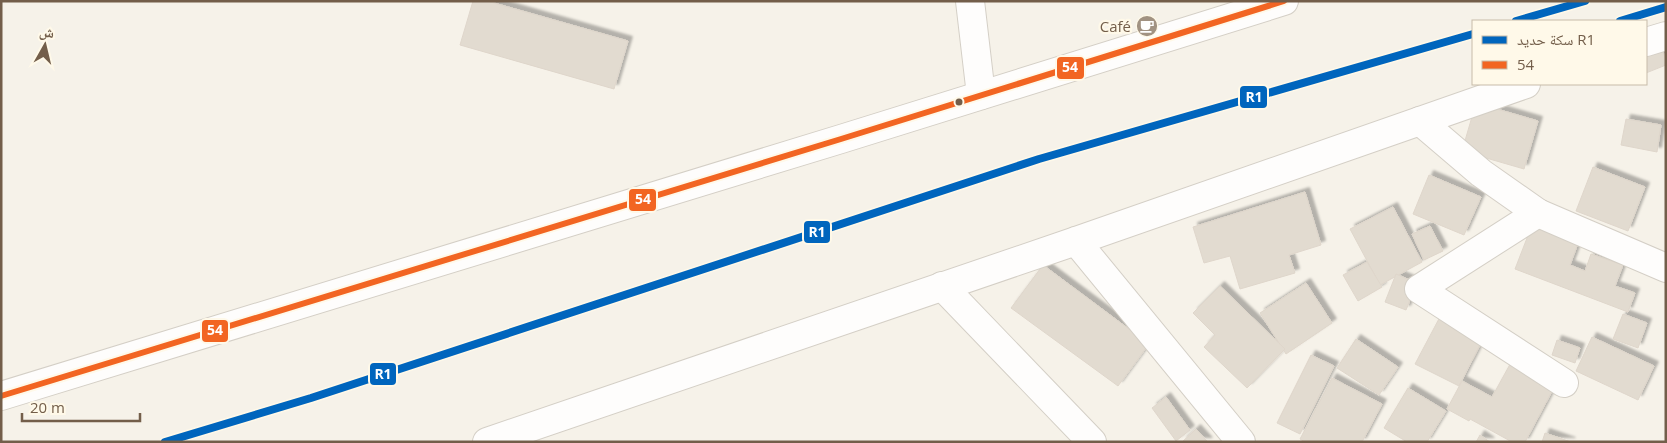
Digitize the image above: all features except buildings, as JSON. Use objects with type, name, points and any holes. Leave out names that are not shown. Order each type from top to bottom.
[{"type":"street","points":[[970,1],[981,95]]},
{"type":"street","points":[[1,396],[1284,1]]},
{"type":"street","points":[[1647,42],[1666,36]]},
{"type":"street","points":[[487,442],[1076,241],[1523,85]]},
{"type":"street","points":[[1420,120],[1481,173],[1538,213],[1666,268]]},
{"type":"street","points":[[1538,213],[1419,289],[1564,383]]},
{"type":"street","points":[[1076,241],[1241,442]]},
{"type":"street","points":[[942,286],[1092,442]]},
{"type":"railway","points":[[1519,20],[1585,1]]},
{"type":"railway","points":[[165,442],[311,398],[1039,159],[1472,34]]},
{"type":"rail line","name":"R1","points":[[1519,20],[1585,1]]},
{"type":"rail line","name":"R1","points":[[1623,20],[1666,7]]},
{"type":"rail line","name":"R1","points":[[165,442],[311,398],[1039,159],[1472,34]]},
{"type":"transit line","name":"54","points":[[1,396],[841,139],[1284,1]]},
{"type":"place","name":"Café","points":[[1147,26]]}]
